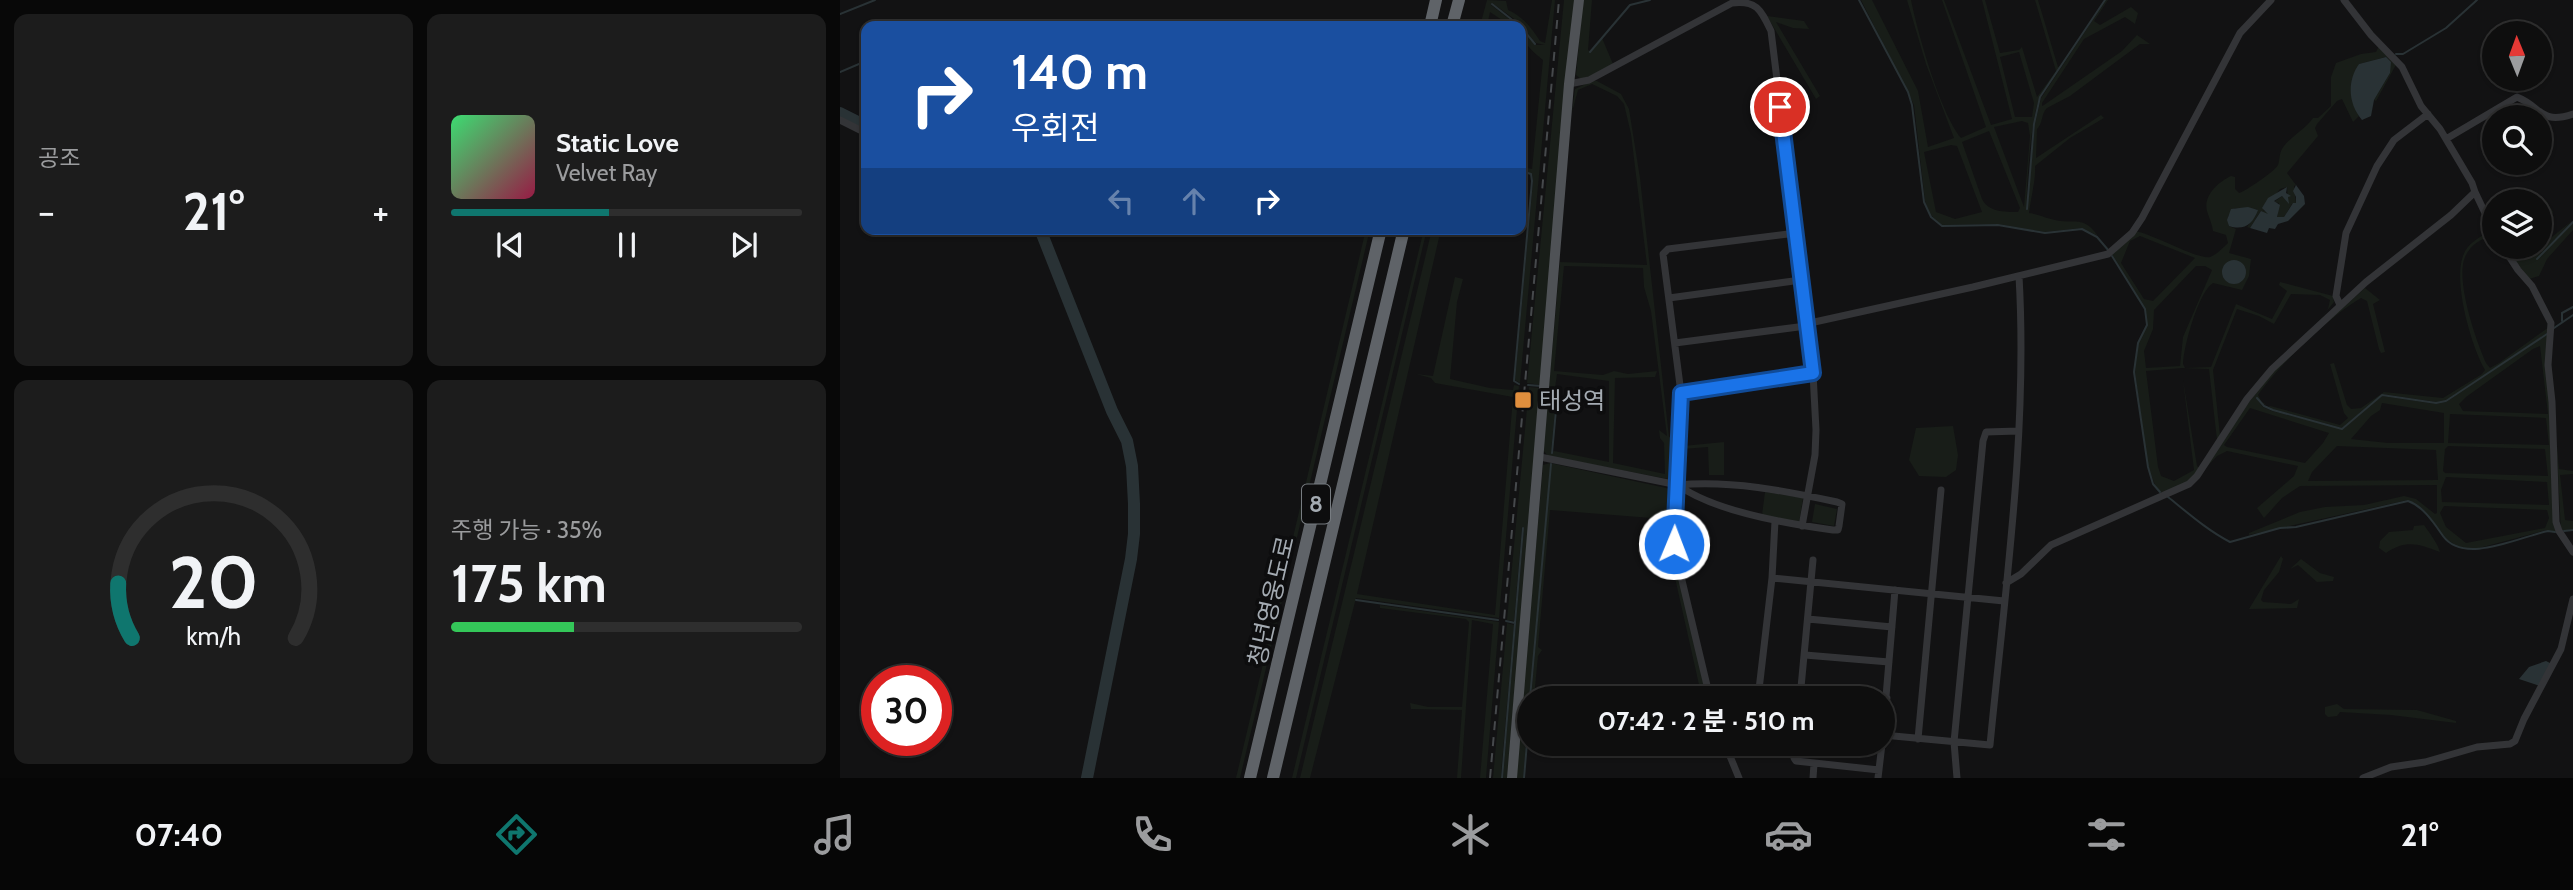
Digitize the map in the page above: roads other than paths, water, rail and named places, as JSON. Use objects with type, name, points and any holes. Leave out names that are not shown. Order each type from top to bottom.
[{"type":"highway","points":[[1431,21],[1436,0]]},
{"type":"highway","points":[[1453,21],[1458,0]]},
{"type":"highway","name":"청년영웅도로","points":[[1250,778],[1380,235]]},
{"type":"highway","name":"청년영웅도로","points":[[1273,778],[1403,235]]},
{"type":"main road","points":[[1511,778],[1540,457],[1569,84],[1579,0]]},
{"type":"street","points":[[1675,342],[1806,326],[1849,313],[2110,253],[2132,233],[2142,218],[2240,33],[2271,0]]},
{"type":"street","points":[[2344,0],[2402,67],[2421,106],[2446,139],[2472,183],[2482,208]]},
{"type":"street","points":[[1569,84],[1589,80],[1732,3],[1746,1],[1762,13],[1771,31],[1813,373],[1816,430],[1802,526]]},
{"type":"street","points":[[2446,139],[2517,97],[2547,117],[2558,119],[2573,114]]},
{"type":"street","points":[[2340,305],[2336,296],[2346,233],[2377,166],[2394,140],[2428,114]]},
{"type":"street","points":[[840,120],[861,130]]},
{"type":"street","points":[[2006,583],[2021,574],[2051,545],[2189,484],[2247,399],[2272,369],[2340,305],[2451,215],[2474,192]]},
{"type":"street","points":[[1707,686],[1675,551],[1681,393],[1663,254],[1668,249],[1796,233]]},
{"type":"street","points":[[2512,259],[2532,286],[2551,323],[2548,365],[2553,402],[2555,496],[2559,532],[2573,552]]},
{"type":"street","points":[[1895,735],[1990,745],[2018,431],[2023,339],[2019,275]]},
{"type":"street","points":[[1669,298],[1801,280]]},
{"type":"street","points":[[1681,393],[1813,373]]},
{"type":"street","points":[[1957,778],[1954,741],[1984,435],[1993,431],[2018,431]]},
{"type":"street","points":[[1540,457],[1678,485],[1710,482],[1808,496],[1842,504],[1838,530],[1775,521],[1693,497],[1678,485]]},
{"type":"street","points":[[1919,738],[1941,490]]},
{"type":"street","points":[[1759,686],[1772,578],[1775,521]]},
{"type":"street","points":[[1801,686],[1813,560]]},
{"type":"street","points":[[1772,578],[2004,601]]},
{"type":"street","points":[[1888,686],[1895,590]]},
{"type":"street","points":[[2363,778],[2391,767],[2515,741],[2561,649],[2573,599]]},
{"type":"street","points":[[1808,619],[1892,627]]},
{"type":"street","points":[[1805,655],[1889,662]]},
{"type":"street","points":[[1731,756],[1739,778]]},
{"type":"street","points":[[1794,756],[1796,761],[1878,774],[1880,756]]},
{"type":"street","points":[[1813,778],[1814,764]]},
{"type":"waterway","points":[[840,14],[875,0]]},
{"type":"waterway","points":[[1590,52],[1630,5],[1650,0]]},
{"type":"waterway","points":[[1859,0],[1908,92],[1924,202],[1931,217],[1942,226],[1998,225],[2045,233],[2082,229],[2097,237],[2109,251]]},
{"type":"waterway","points":[[2027,209],[2034,124],[2040,97],[2105,0]]},
{"type":"waterway","points":[[2396,54],[2403,54],[2446,28],[2477,0]]},
{"type":"waterway","points":[[1492,4],[1514,21]]},
{"type":"waterway","points":[[1526,33],[1535,44]]},
{"type":"waterway","points":[[840,72],[861,63]]},
{"type":"waterway","points":[[840,113],[861,124]]},
{"type":"waterway","points":[[1519,384],[1514,381],[1532,181],[1531,174],[1526,172]]},
{"type":"waterway","points":[[2552,244],[2573,222]]},
{"type":"waterway","points":[[1042,235],[1112,411],[1127,441],[1132,466],[1134,534],[1131,559],[1087,778]]},
{"type":"waterway","points":[[2112,256],[2145,309],[2147,325],[2138,343],[2134,372],[2148,467],[2153,484],[2160,492]]},
{"type":"waterway","points":[[2562,321],[2562,313],[2573,307]]},
{"type":"waterway","points":[[2554,328],[2573,315]]},
{"type":"waterway","points":[[2257,398],[2264,406],[2273,410],[2342,429],[2382,395],[2436,403],[2446,401],[2547,334]]},
{"type":"waterway","points":[[1528,385],[1541,386]]},
{"type":"waterway","points":[[1550,388],[1556,393],[1557,399],[1552,453]]},
{"type":"waterway","points":[[1531,686],[1551,464]]},
{"type":"waterway","points":[[2168,497],[2230,542],[2280,528],[2296,527],[2408,501],[2423,511],[2452,544],[2464,548],[2492,547],[2548,531],[2555,532]]},
{"type":"waterway","points":[[1502,778],[1523,528]]},
{"type":"waterway","points":[[2564,531],[2573,530]]},
{"type":"waterway","points":[[1356,600],[1498,620]]},
{"type":"waterway","points":[[1506,621],[1515,623]]},
{"type":"waterway","points":[[1524,778],[1526,756]]},
{"type":"railway","points":[[1490,778],[1559,0]]},
{"type":"place","name":"태성역","points":[[1523,400]]}]
